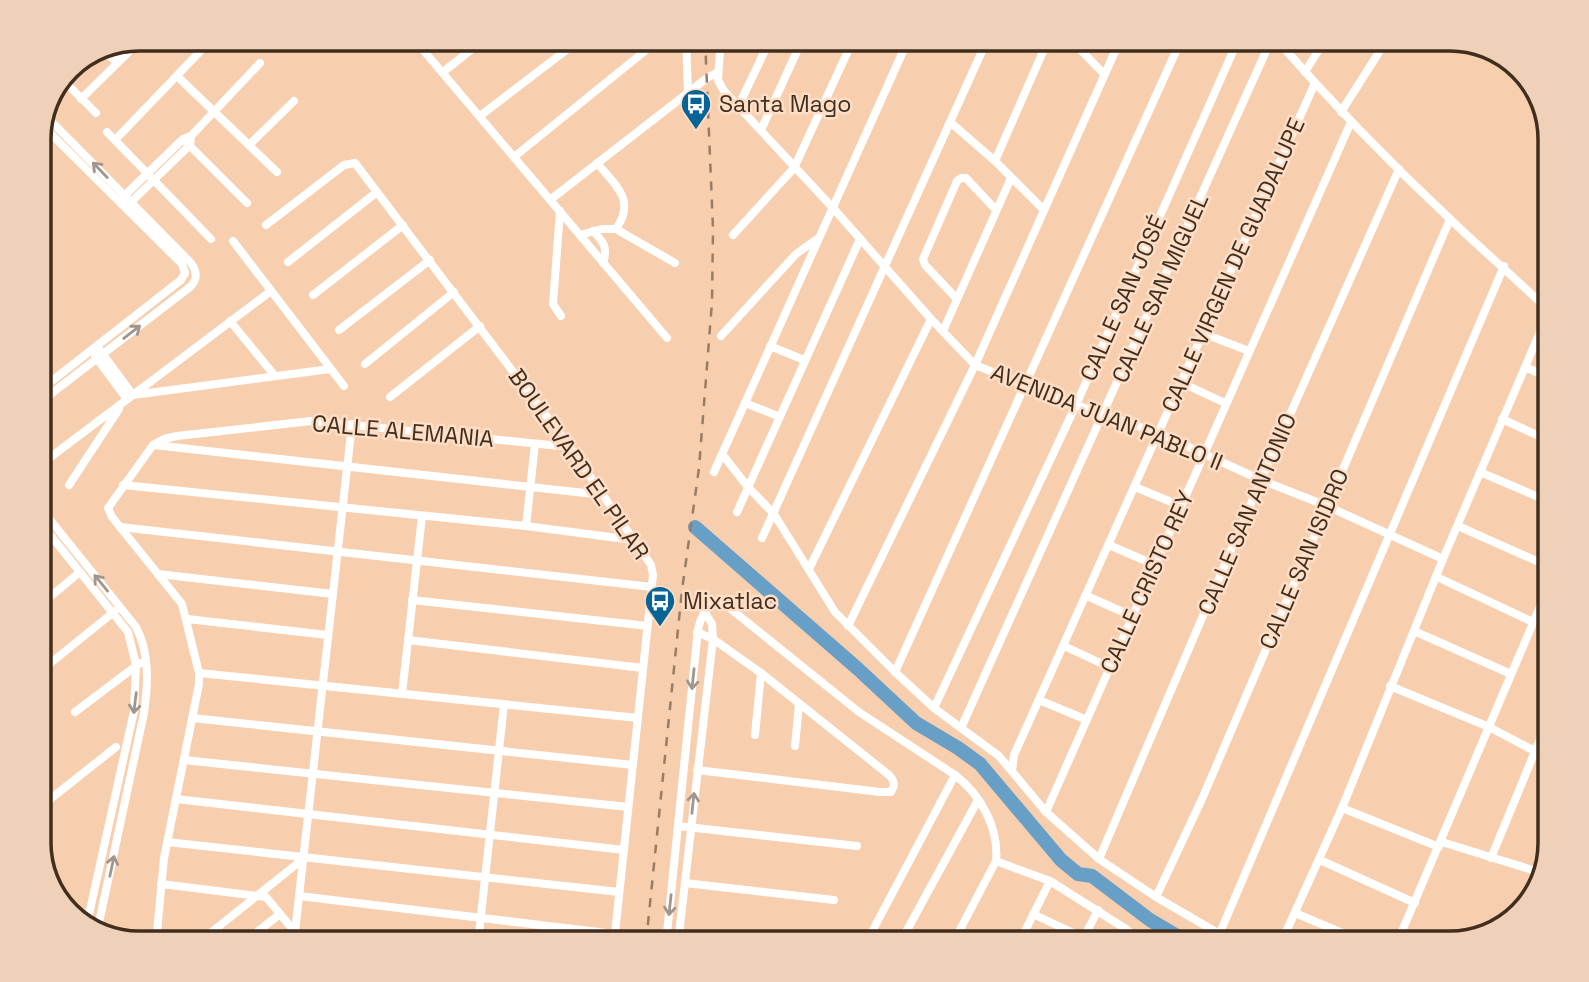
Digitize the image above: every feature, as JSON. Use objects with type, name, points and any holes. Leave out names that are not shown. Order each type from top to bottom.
[{"type":"street","points":[[115,140],[201,51]]},
{"type":"street","points":[[424,51],[667,338]]},
{"type":"street","points":[[443,72],[470,51]]},
{"type":"street","points":[[480,116],[565,51]]},
{"type":"street","points":[[514,156],[645,51]]},
{"type":"street","points":[[686,51],[688,93]]},
{"type":"street","points":[[550,200],[718,72],[720,51]]},
{"type":"street","points":[[738,107],[765,51]]},
{"type":"street","points":[[761,130],[797,51]]},
{"type":"street","points":[[733,235],[794,168],[848,51]]},
{"type":"street","points":[[714,472],[903,51]]},
{"type":"street","points":[[762,538],[982,51]]},
{"type":"street","points":[[995,161],[1043,51]]},
{"type":"street","points":[[1082,51],[1104,74]]},
{"type":"street","points":[[848,626],[975,365],[1115,51]]},
{"type":"street","points":[[895,672],[1176,51]]},
{"type":"street","name":"CALLE SAN JOSÉ","points":[[934,708],[1076,405],[1233,51]]},
{"type":"street","name":"CALLE SAN MIGUEL","points":[[961,728],[1267,51]]},
{"type":"street","points":[[1285,51],[1340,112],[1538,300]]},
{"type":"street","points":[[1305,72],[1318,51]]},
{"type":"street","points":[[1340,112],[1380,51]]},
{"type":"street","points":[[81,99],[129,52]]},
{"type":"street","points":[[116,54],[120,61]]},
{"type":"street","points":[[111,55],[120,61]]},
{"type":"street","points":[[125,202],[260,63]]},
{"type":"street","name":"AVENIDA JUAN PABLO II","points":[[718,72],[720,84],[738,107],[975,365],[1076,405],[1158,433],[1261,481],[1327,506],[1443,559]]},
{"type":"street","points":[[177,76],[277,172]]},
{"type":"street","name":"CALLE VIRGEN DE GUADALUPE","points":[[1012,771],[1014,755],[1315,83]]},
{"type":"street","points":[[69,86],[96,113]]},
{"type":"street","points":[[249,145],[294,101]]},
{"type":"street","points":[[950,122],[995,161],[1044,210]]},
{"type":"street","name":"CALLE CRISTO REY","points":[[1046,812],[1351,122]]},
{"type":"street","points":[[51,382],[181,280],[185,273],[182,264],[53,123]]},
{"type":"street","points":[[107,132],[211,239]]},
{"type":"street","points":[[51,133],[191,263],[196,273],[196,279],[190,287],[51,394]]},
{"type":"street","points":[[188,140],[247,203]]},
{"type":"street","name":"BOULEVARD EL PILAR","points":[[266,225],[344,165],[352,162],[357,165],[570,447],[651,565],[652,587],[615,931]]},
{"type":"street","points":[[597,163],[624,199],[626,210],[616,229]]},
{"type":"street","name":"CALLE SAN ANTONIO","points":[[1098,859],[1399,169]]},
{"type":"street","points":[[956,298],[925,265],[923,259],[957,181],[966,178],[996,210]]},
{"type":"street","points":[[943,331],[1011,178]]},
{"type":"street","points":[[288,262],[377,192]]},
{"type":"street","points":[[560,211],[553,304],[561,316]]},
{"type":"street","name":"CALLE SAN ISIDRO","points":[[1156,897],[1202,799],[1450,219]]},
{"type":"street","points":[[313,295],[403,225]]},
{"type":"street","points":[[580,235],[609,228],[616,229],[675,263]]},
{"type":"street","points":[[593,231],[603,241],[607,251],[603,263]]},
{"type":"street","points":[[721,336],[796,254],[818,238]]},
{"type":"street","points":[[737,512],[860,239]]},
{"type":"street","points":[[233,241],[344,386]]},
{"type":"street","points":[[339,330],[430,260]]},
{"type":"street","points":[[1221,931],[1504,266]]},
{"type":"street","points":[[185,273],[196,273]]},
{"type":"street","points":[[51,457],[271,290]]},
{"type":"street","points":[[365,364],[454,292]]},
{"type":"street","points":[[809,569],[931,319]]},
{"type":"street","points":[[230,321],[275,376]]},
{"type":"street","points":[[390,397],[480,327]]},
{"type":"street","points":[[1202,332],[1249,351]]},
{"type":"street","points":[[1287,931],[1320,860],[1443,559],[1538,341]]},
{"type":"street","points":[[771,346],[804,360]]},
{"type":"street","points":[[94,348],[128,399]]},
{"type":"street","points":[[1527,368],[1538,373]]},
{"type":"street","points":[[69,485],[128,399],[330,369]]},
{"type":"street","points":[[1180,382],[1225,403]]},
{"type":"street","points":[[745,403],[778,416]]},
{"type":"street","points":[[1502,419],[1538,436]]},
{"type":"street","name":"CALLE ALEMANIA","points":[[153,445],[177,436],[299,422],[352,424],[570,447]]},
{"type":"street","points":[[295,931],[352,424]]},
{"type":"street","points":[[526,526],[535,444]]},
{"type":"street","points":[[157,931],[167,842],[199,673],[182,604],[108,508],[153,445],[603,495]]},
{"type":"street","points":[[722,454],[774,514],[835,612],[895,672],[934,708],[999,756],[1046,812],[1098,859],[1212,931]]},
{"type":"street","points":[[1480,472],[1538,497]]},
{"type":"street","points":[[122,485],[526,526],[634,540]]},
{"type":"street","points":[[1135,488],[1181,506]]},
{"type":"street","points":[[402,694],[422,516]]},
{"type":"street","points":[[51,522],[117,610],[128,632],[136,665],[134,711],[88,914]]},
{"type":"street","points":[[1458,526],[1538,562]]},
{"type":"street","points":[[120,527],[652,587]]},
{"type":"street","points":[[51,535],[80,572],[142,637],[146,660],[147,691],[144,713],[99,922]]},
{"type":"street","points":[[1109,545],[1154,565]]},
{"type":"street","points":[[51,596],[80,572]]},
{"type":"street","points":[[158,575],[333,594]]},
{"type":"street","points":[[1437,577],[1533,622]]},
{"type":"street","points":[[1087,596],[1132,616]]},
{"type":"street","points":[[412,600],[648,626]]},
{"type":"street","points":[[667,931],[697,632],[699,623],[712,602],[717,601],[727,606],[851,706],[968,785],[994,830],[997,846],[996,861],[959,931]]},
{"type":"street","points":[[51,663],[117,610]]},
{"type":"street","points":[[1402,931],[1538,611]]},
{"type":"street","points":[[680,931],[713,639],[712,624],[706,614]]},
{"type":"street","points":[[187,619],[328,635]]},
{"type":"street","points":[[1414,631],[1511,674]]},
{"type":"street","points":[[697,632],[713,639],[761,674],[892,778],[894,787],[891,792],[697,770]]},
{"type":"street","points":[[408,640],[643,668]]},
{"type":"street","points":[[1064,646],[1109,667]]},
{"type":"street","points":[[75,712],[146,660]]},
{"type":"street","points":[[199,673],[638,718]]},
{"type":"street","points":[[755,735],[761,674]]},
{"type":"street","points":[[1391,686],[1489,727],[1536,751]]},
{"type":"street","points":[[1039,700],[1087,720]]},
{"type":"street","points":[[479,931],[504,704]]},
{"type":"street","points":[[795,746],[799,704]]},
{"type":"street","points":[[192,718],[633,765]]},
{"type":"street","points":[[1491,858],[1538,746]]},
{"type":"street","points":[[51,798],[116,747]]},
{"type":"street","points":[[999,756],[1014,755]]},
{"type":"street","points":[[184,760],[628,807]]},
{"type":"street","points":[[873,931],[955,775]]},
{"type":"street","points":[[176,799],[624,850]]},
{"type":"street","points":[[907,931],[978,800]]},
{"type":"street","points":[[1342,808],[1441,844],[1534,871]]},
{"type":"street","points":[[678,826],[858,846]]},
{"type":"street","points":[[167,842],[620,892]]},
{"type":"street","points":[[213,931],[303,858]]},
{"type":"street","points":[[1320,860],[1415,903]]},
{"type":"street","points":[[996,861],[1049,881],[1098,910],[1126,931]]},
{"type":"street","points":[[1025,931],[1049,881]]},
{"type":"street","points":[[685,883],[834,900]]},
{"type":"street","points":[[161,884],[266,897],[294,931]]},
{"type":"street","points":[[94,895],[105,898]]},
{"type":"street","points":[[299,896],[563,931]]},
{"type":"street","points":[[1087,931],[1098,910]]},
{"type":"street","points":[[1295,913],[1338,931]]},
{"type":"street","points":[[258,931],[280,914]]},
{"type":"street","points":[[1034,914],[1064,931]]},
{"type":"waterway","points":[[695,527],[916,723],[980,764],[1061,860],[1078,874],[1092,876],[1169,931]]},
{"type":"railway","points":[[647,931],[682,590],[699,468],[712,302],[713,229],[706,51]]},
{"type":"place","name":"Santa Mago","points":[[696,131]]},
{"type":"place","name":"Mixatlac","points":[[660,628]]}]
